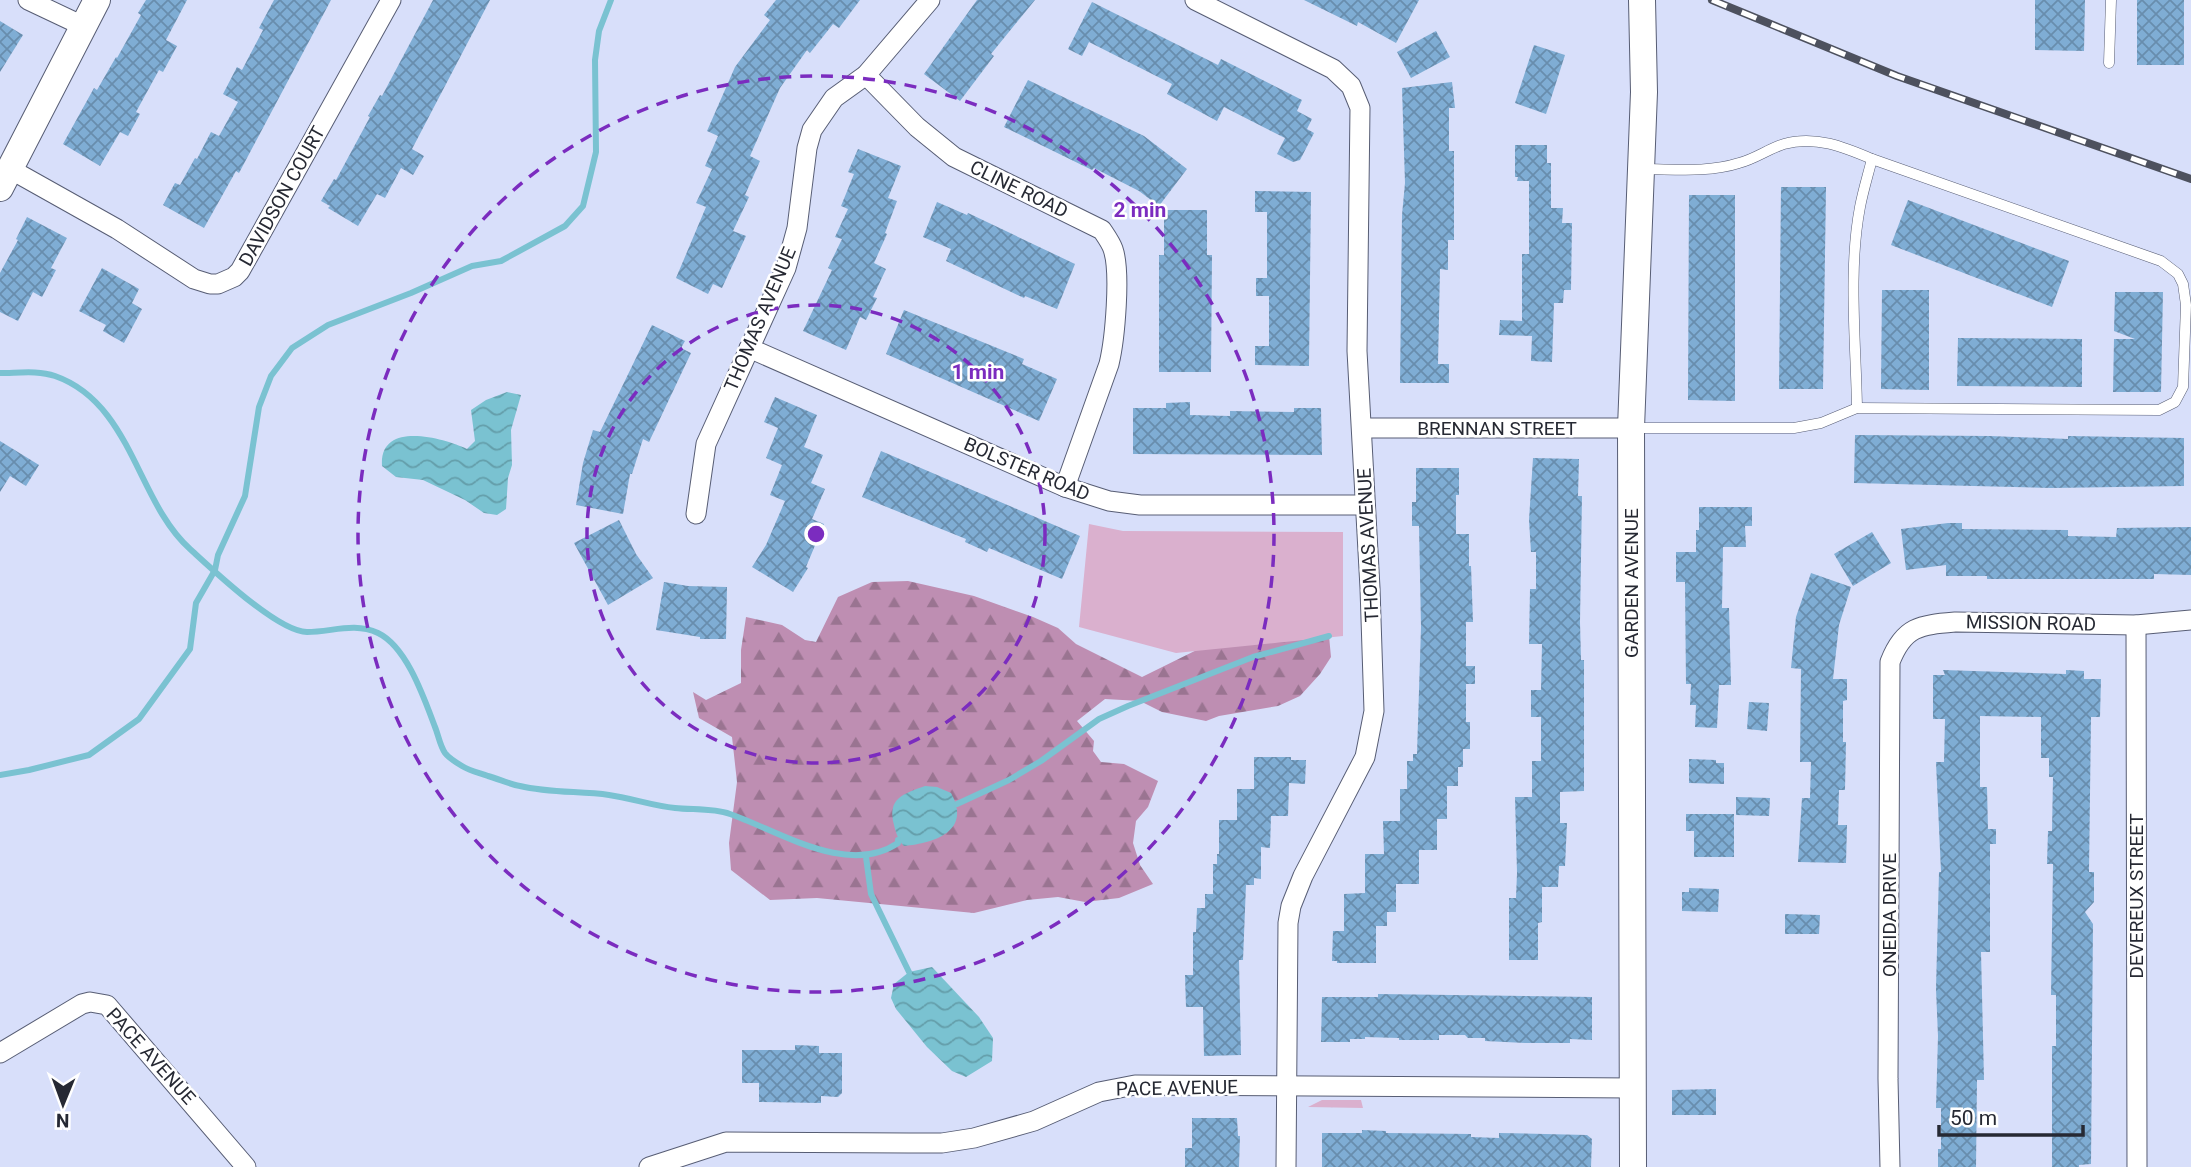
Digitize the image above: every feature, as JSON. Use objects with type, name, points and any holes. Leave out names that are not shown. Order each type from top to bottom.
[{"type":"street","points":[[29,0],[83,26]]},
{"type":"street","points":[[5,178],[97,0]]},
{"type":"street","name":"DAVIDSON COURT","points":[[5,178],[117,229],[194,279],[210,284],[226,281],[240,271],[391,0]]},
{"type":"street","name":"THOMAS AVENUE","points":[[696,514],[706,444],[793,248],[812,130],[834,98],[866,75],[930,0]]},
{"type":"street","name":"THOMAS AVENUE","points":[[1195,0],[1333,69],[1346,79],[1358,100],[1361,116],[1357,351],[1363,428],[1373,701],[1371,736],[1360,769],[1303,876],[1291,906],[1286,937],[1286,1167]]},
{"type":"street","name":"GARDEN AVENUE","points":[[1633,1167],[1631,428],[1644,92],[1642,0]]},
{"type":"street","name":"CLINE ROAD","points":[[866,75],[918,127],[954,157],[1102,230],[1113,247],[1116,264],[1114,343],[1065,486]]},
{"type":"street","name":"BOLSTER ROAD","points":[[749,348],[1065,486],[1109,501],[1140,505],[1365,505]]},
{"type":"street","name":"BRENNAN STREET","points":[[1363,428],[1631,428]]},
{"type":"street","name":"MISSION ROAD","points":[[1890,662],[1898,643],[1907,634],[1928,624],[1956,622],[2136,625],[2191,620]]},
{"type":"street","name":"DEVEREUX STREET","points":[[2136,625],[2137,1167]]},
{"type":"street","name":"ONEIDA DRIVE","points":[[1889,1167],[1890,662]]},
{"type":"street","name":"PACE AVENUE","points":[[0,1053],[82,1004],[90,1002],[107,1005],[246,1167]]},
{"type":"street","name":"PACE AVENUE","points":[[649,1167],[726,1142],[942,1143],[974,1138],[1003,1132],[1099,1092],[1122,1086],[1633,1088]]},
{"type":"lane","points":[[2109,63],[2111,0]]},
{"type":"lane","points":[[1631,428],[1794,428],[1821,423],[1857,408],[2159,410],[2175,402],[2183,387],[2186,295],[2178,274],[2161,261],[1826,142],[1786,144],[1738,164],[1706,169],[1642,169]]},
{"type":"lane","points":[[1857,408],[1854,272],[1856,235],[1872,159]]},
{"type":"green space","points":[[1089,524],[1123,531],[1343,532],[1343,636],[1176,653],[1079,627]]},
{"type":"green space","points":[[908,581],[974,596],[1033,617],[1058,628],[1076,644],[1142,677],[1225,636],[1329,636],[1331,657],[1300,696],[1278,706],[1219,716],[1206,721],[1162,712],[1140,701],[1105,699],[1077,721],[1094,741],[1093,751],[1101,762],[1124,764],[1158,781],[1148,807],[1136,821],[1133,843],[1140,865],[1153,884],[1119,898],[1085,902],[1058,897],[1027,900],[974,913],[817,898],[770,900],[731,870],[729,843],[737,782],[732,737],[699,718],[693,692],[706,700],[741,683],[741,650],[746,617],[782,625],[805,640],[816,642],[838,597],[872,582]]},
{"type":"green space","points":[[1322,1100],[1361,1100],[1363,1108],[1308,1107]]},
{"type":"water","points":[[507,392],[521,395],[511,430],[512,465],[508,478],[506,509],[497,515],[484,513],[465,500],[423,480],[396,477],[382,466],[384,452],[391,442],[401,438],[429,437],[467,449],[475,441],[471,410],[486,400]]},
{"type":"water","points":[[925,786],[937,787],[951,793],[957,817],[954,826],[938,838],[904,846],[892,816],[895,803],[904,795]]},
{"type":"water","points":[[932,967],[979,1017],[993,1038],[992,1061],[966,1077],[952,1071],[927,1047],[896,1009],[891,998],[894,984],[909,972]]},
{"type":"building","points":[[146,0],[187,0],[166,40],[177,46],[163,72],[159,70],[136,112],[140,114],[128,136],[120,132],[100,166],[63,144],[94,88],[97,90],[117,58],[141,15],[138,13]]},
{"type":"building","points":[[274,0],[331,0],[239,173],[236,171],[204,228],[163,205],[175,183],[180,185],[211,132],[219,136],[238,102],[223,94],[237,67],[242,70],[263,30],[259,28]]},
{"type":"building","points":[[433,0],[490,0],[412,149],[424,156],[413,175],[401,168],[385,198],[377,194],[358,226],[321,201],[334,179],[336,180],[370,117],[368,116],[380,95],[382,96]]},
{"type":"building","points":[[776,0],[860,0],[839,28],[833,24],[810,53],[807,50],[780,88],[750,156],[760,161],[745,195],[749,197],[733,231],[746,236],[722,288],[713,284],[708,294],[676,278],[706,207],[696,203],[712,169],[705,166],[718,136],[707,131],[735,67],[770,20],[764,15]]},
{"type":"building","points":[[977,0],[1035,0],[991,54],[994,56],[960,101],[924,74]]},
{"type":"building","points":[[1304,0],[1419,0],[1396,43],[1358,22],[1357,26]]},
{"type":"building","points":[[2035,0],[2085,0],[2084,51],[2035,50]]},
{"type":"building","points":[[2137,0],[2184,0],[2184,65],[2137,65]]},
{"type":"building","points":[[1092,2],[1218,65],[1221,59],[1302,100],[1297,111],[1312,119],[1307,129],[1314,133],[1300,160],[1293,162],[1277,154],[1285,138],[1224,107],[1217,121],[1167,94],[1172,84],[1089,42],[1082,56],[1068,49]]},
{"type":"building","points":[[0,21],[23,35],[0,72]]},
{"type":"building","points":[[1436,31],[1450,57],[1411,78],[1397,52]]},
{"type":"building","points":[[1534,45],[1565,55],[1546,114],[1515,103]]},
{"type":"building","points":[[1028,80],[1144,136],[1187,169],[1159,206],[1139,191],[1094,168],[1092,170],[1004,127]]},
{"type":"building","points":[[1452,82],[1455,108],[1449,108],[1449,151],[1454,151],[1454,240],[1448,240],[1448,270],[1440,269],[1438,364],[1449,364],[1449,383],[1400,383],[1402,215],[1405,183],[1402,88]]},
{"type":"building","points":[[1515,145],[1547,145],[1547,163],[1551,163],[1551,208],[1563,208],[1562,223],[1572,223],[1571,290],[1564,290],[1563,303],[1554,303],[1552,362],[1531,361],[1532,336],[1499,335],[1500,320],[1522,321],[1522,254],[1529,254],[1529,181],[1517,181],[1518,177],[1515,177]]},
{"type":"building","points":[[858,149],[901,166],[888,198],[897,201],[885,233],[887,234],[874,263],[886,269],[873,297],[877,298],[866,320],[860,317],[846,350],[803,331],[832,270],[828,268],[842,239],[835,237],[848,209],[841,206],[854,174],[848,172]]},
{"type":"building","points":[[1781,187],[1826,187],[1823,389],[1779,389]]},
{"type":"building","points":[[1255,191],[1311,192],[1309,366],[1255,365],[1255,346],[1269,346],[1269,296],[1256,296],[1256,278],[1267,278],[1267,212],[1255,212]]},
{"type":"building","points":[[1689,195],[1735,195],[1735,401],[1688,400]]},
{"type":"building","points":[[1908,200],[2069,261],[2052,307],[1891,245]]},
{"type":"building","points":[[937,202],[967,215],[968,213],[1075,264],[1057,309],[1025,296],[1024,298],[946,261],[951,249],[923,237]]},
{"type":"building","points":[[1164,210],[1207,210],[1207,255],[1212,255],[1211,372],[1159,372],[1159,255],[1164,255]]},
{"type":"building","points":[[27,217],[67,238],[51,268],[56,270],[42,297],[33,292],[18,321],[0,312],[0,273]]},
{"type":"building","points":[[102,268],[139,289],[132,303],[142,309],[124,343],[103,331],[106,325],[79,311]]},
{"type":"building","points":[[1882,290],[1929,290],[1929,390],[1881,389]]},
{"type":"building","points":[[2115,292],[2163,292],[2161,392],[2113,392],[2114,339],[2135,339],[2114,331]]},
{"type":"building","points":[[904,310],[1024,359],[1022,364],[1057,379],[1039,421],[886,354]]},
{"type":"building","points":[[652,325],[685,341],[681,348],[691,353],[649,442],[643,439],[630,474],[623,514],[576,505],[583,463],[593,430],[600,432]]},
{"type":"building","points":[[1958,338],[2082,339],[2082,387],[1957,386]]},
{"type":"building","points":[[775,397],[817,415],[804,447],[823,455],[811,483],[825,489],[812,519],[824,524],[806,567],[808,568],[793,592],[752,567],[766,545],[785,501],[770,495],[782,465],[766,458],[778,428],[764,422]]},
{"type":"building","points":[[1190,402],[1190,415],[1230,416],[1230,411],[1294,412],[1294,408],[1321,408],[1322,455],[1133,454],[1133,408],[1166,408],[1166,403]]},
{"type":"building","points":[[1855,435],[2184,438],[2184,486],[2051,488],[1854,483]]},
{"type":"building","points":[[0,441],[39,465],[26,486],[10,476],[0,492]]},
{"type":"building","points":[[881,451],[1080,536],[1062,579],[989,548],[987,552],[965,542],[966,539],[862,497]]},
{"type":"building","points":[[1533,458],[1579,459],[1578,496],[1582,496],[1580,622],[1581,660],[1584,660],[1584,791],[1560,792],[1560,823],[1567,823],[1565,866],[1559,866],[1558,887],[1542,887],[1538,960],[1509,960],[1509,898],[1516,898],[1517,873],[1515,797],[1532,797],[1532,761],[1541,761],[1541,717],[1531,717],[1531,690],[1541,690],[1542,644],[1529,644],[1530,589],[1536,589],[1536,552],[1531,552],[1529,520]]},
{"type":"building","points":[[1416,468],[1459,468],[1456,534],[1469,534],[1473,622],[1466,622],[1466,666],[1475,666],[1475,684],[1466,684],[1466,722],[1470,722],[1470,749],[1463,749],[1463,767],[1458,767],[1458,786],[1447,786],[1447,819],[1437,819],[1437,850],[1419,850],[1419,884],[1396,884],[1396,912],[1387,912],[1387,926],[1376,926],[1376,963],[1337,963],[1332,961],[1333,931],[1344,931],[1344,894],[1365,893],[1365,854],[1384,854],[1383,821],[1400,821],[1400,789],[1407,789],[1407,761],[1413,761],[1413,754],[1417,754],[1421,627],[1419,526],[1412,526],[1412,502],[1416,502]]},
{"type":"building","points":[[1699,507],[1752,507],[1752,526],[1745,526],[1746,547],[1723,547],[1722,608],[1729,608],[1731,685],[1719,685],[1717,728],[1695,727],[1696,705],[1690,705],[1691,684],[1686,684],[1685,582],[1676,582],[1676,552],[1696,552]]},
{"type":"building","points":[[619,520],[636,554],[653,578],[608,605],[574,543]]},
{"type":"building","points":[[1962,523],[1962,529],[2068,530],[2068,536],[2116,537],[2117,528],[2191,527],[2191,575],[2154,574],[2154,579],[1987,579],[1987,576],[1946,576],[1946,565],[1906,570],[1901,529]]},
{"type":"building","points":[[1872,532],[1891,563],[1853,586],[1834,554]]},
{"type":"building","points":[[1811,573],[1851,587],[1839,625],[1833,679],[1847,679],[1847,700],[1843,701],[1845,790],[1839,790],[1838,825],[1847,825],[1846,863],[1798,862],[1802,798],[1810,798],[1811,762],[1800,762],[1801,669],[1791,668],[1796,617]]},
{"type":"building","points":[[664,582],[727,587],[726,639],[700,639],[656,630]]},
{"type":"building","points":[[1943,670],[2066,674],[2066,670],[2084,671],[2084,679],[2101,679],[2100,717],[2091,717],[2089,872],[2094,872],[2094,902],[2085,912],[2093,924],[2091,1164],[2052,1167],[2052,1046],[2056,1046],[2056,995],[2051,995],[2053,864],[2047,864],[2048,831],[2052,831],[2053,777],[2049,777],[2049,758],[2041,758],[2041,717],[1980,716],[1980,787],[1987,787],[1988,829],[1996,829],[1996,844],[1990,844],[1990,952],[1981,952],[1984,1080],[1977,1080],[1976,1167],[1938,1167],[1941,1108],[1936,1108],[1936,989],[1941,872],[1936,762],[1944,762],[1945,719],[1933,719],[1933,675],[1945,675]]},
{"type":"building","points":[[1749,702],[1769,703],[1767,731],[1747,729]]},
{"type":"building","points":[[1254,757],[1291,757],[1291,760],[1306,760],[1305,784],[1289,783],[1288,816],[1271,816],[1270,848],[1261,847],[1261,879],[1254,878],[1254,885],[1246,885],[1243,960],[1239,960],[1241,1055],[1204,1056],[1203,1007],[1186,1007],[1185,975],[1193,975],[1193,932],[1196,932],[1197,908],[1205,908],[1205,894],[1213,894],[1213,864],[1217,864],[1219,854],[1219,820],[1237,820],[1237,789],[1254,789]]},
{"type":"building","points":[[1689,759],[1724,763],[1724,784],[1689,783]]},
{"type":"building","points":[[1736,797],[1770,798],[1769,816],[1736,815]]},
{"type":"building","points":[[1686,814],[1734,814],[1734,857],[1694,857],[1694,831],[1686,831]]},
{"type":"building","points":[[1689,888],[1719,889],[1718,912],[1682,911],[1682,892],[1689,892]]},
{"type":"building","points":[[1785,914],[1820,915],[1819,934],[1785,934]]},
{"type":"building","points":[[1378,994],[1592,997],[1592,1040],[1525,1043],[1485,1041],[1485,1038],[1468,1038],[1465,1035],[1439,1035],[1439,1040],[1365,1037],[1350,1039],[1350,1042],[1321,1042],[1322,997],[1378,997]]},
{"type":"building","points":[[795,1045],[819,1046],[819,1053],[842,1053],[842,1093],[838,1097],[821,1096],[821,1103],[759,1102],[759,1083],[742,1083],[742,1050],[795,1050]]},
{"type":"building","points":[[1716,1089],[1716,1115],[1672,1115],[1672,1090]]},
{"type":"building","points":[[1192,1118],[1237,1118],[1240,1136],[1239,1167],[1185,1167],[1185,1148],[1192,1148]]},
{"type":"building","points":[[1362,1130],[1386,1133],[1471,1134],[1471,1137],[1499,1138],[1499,1133],[1587,1135],[1592,1139],[1591,1167],[1322,1167],[1322,1133],[1362,1133]]},
{"type":"waterway","points":[[0,775],[89,755],[139,719],[190,649],[196,603],[215,570],[218,555],[245,496],[259,407],[271,376],[292,348],[328,325],[472,266],[501,261],[565,226],[583,206],[596,152],[595,60],[599,31],[611,0]]},
{"type":"waterway","points":[[0,373],[48,374],[81,389],[101,408],[118,430],[157,506],[172,529],[213,570],[263,611],[280,622],[307,632],[360,628],[378,633],[388,640],[398,650],[413,674],[446,755],[465,768],[531,788],[609,795],[667,807],[723,812],[814,848],[836,853],[858,855],[878,852],[898,843],[898,840]]},
{"type":"waterway","points":[[957,804],[1009,780],[1041,761],[1099,719],[1253,657],[1329,636]]},
{"type":"waterway","points":[[866,857],[871,894],[909,972]]},
{"type":"railway","points":[[1712,0],[1897,76],[2191,179]]}]
